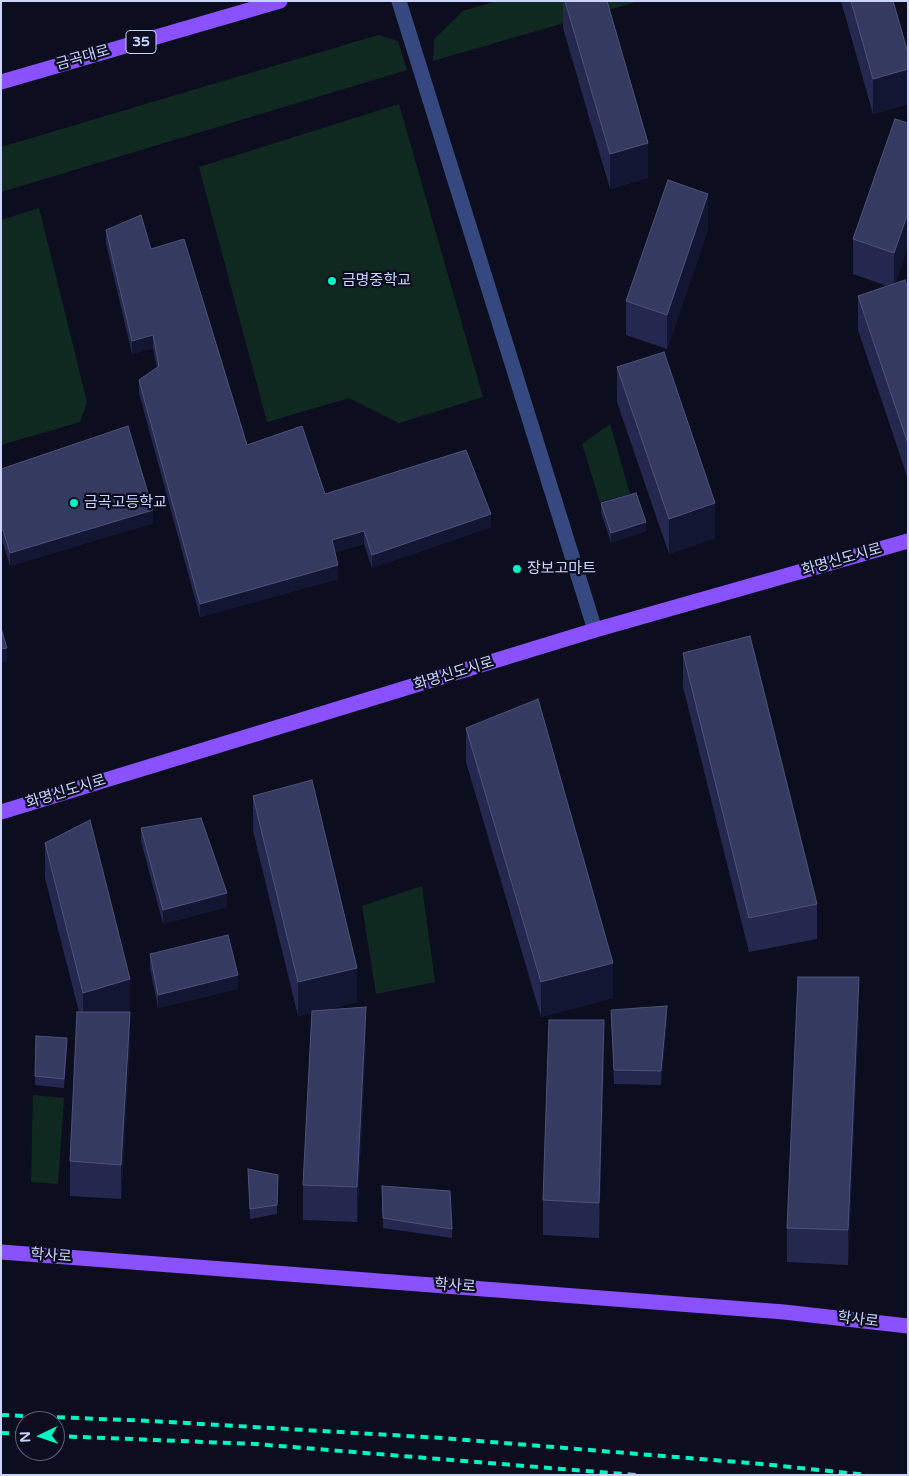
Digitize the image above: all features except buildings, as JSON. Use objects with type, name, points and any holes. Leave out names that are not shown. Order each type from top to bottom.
[{"type":"main road","name":"금곡대로","points":[[1,82],[280,1]]},
{"type":"main road","name":"화명신도시로","points":[[1,812],[595,630],[908,541]]},
{"type":"main road","name":"학사로","points":[[1,1252],[784,1312],[908,1326]]},
{"type":"street","points":[[399,1],[595,630]]},
{"type":"green space","points":[[497,1],[640,1],[433,61],[434,39],[463,11]]},
{"type":"green space","points":[[378,35],[398,41],[407,70],[1,192],[1,147]]},
{"type":"green space","points":[[399,104],[483,397],[399,423],[349,398],[267,422],[199,167]]},
{"type":"green space","points":[[39,208],[87,402],[80,422],[1,445],[1,220]]},
{"type":"green space","points":[[610,424],[630,494],[600,502],[582,444]]},
{"type":"green space","points":[[422,886],[435,982],[376,994],[362,906]]},
{"type":"green space","points":[[33,1095],[64,1098],[58,1184],[31,1182]]},
{"type":"railway","points":[[1,1415],[151,1421],[442,1438],[762,1464],[867,1475]]},
{"type":"railway","points":[[1,1433],[15,1434]]},
{"type":"railway","points":[[65,1436],[255,1444],[636,1475]]},
{"type":"place","name":"금명중학교","points":[[332,281]]},
{"type":"place","name":"금곡고등학교","points":[[74,503]]},
{"type":"place","name":"장보고마트","points":[[517,569]]}]
